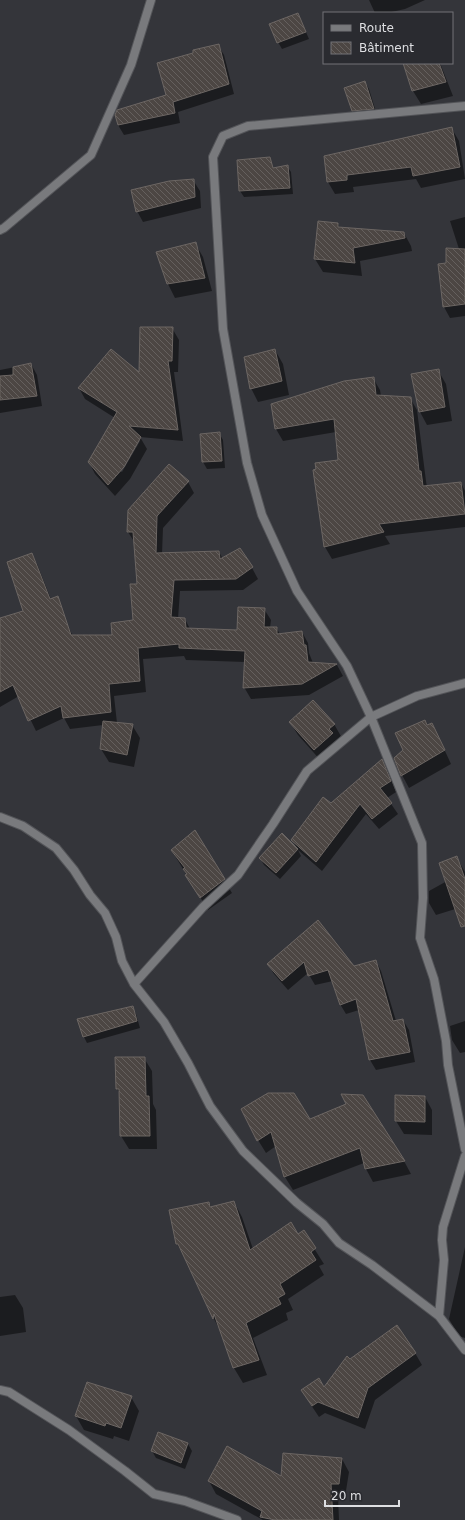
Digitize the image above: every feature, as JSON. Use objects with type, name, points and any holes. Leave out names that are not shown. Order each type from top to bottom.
[{"type":"street","points":[[0,230],[90,156],[131,66],[151,0]]},
{"type":"street","points":[[465,106],[248,126],[223,136],[212,157],[223,328],[247,463],[262,515],[297,591],[347,666],[371,717],[422,843],[423,898],[420,938],[434,979],[446,1041],[448,1065],[465,1148]]},
{"type":"street","points":[[134,984],[203,907],[238,875],[307,771],[371,717],[417,696],[465,683]]},
{"type":"street","points":[[0,817],[23,826],[56,848],[74,870],[90,895],[105,913],[116,938],[122,961],[134,984],[164,1022],[210,1106],[243,1151],[297,1203],[323,1224],[339,1243],[372,1265],[439,1316],[465,1350]]},
{"type":"street","points":[[439,1316],[444,1260],[442,1240],[443,1228],[465,1156]]},
{"type":"street","points":[[0,1390],[9,1392],[69,1430],[154,1494],[185,1501],[237,1520]]},
{"type":"building","points":[[298,13],[306,32],[277,43],[269,24]]},
{"type":"building","points":[[219,44],[229,84],[173,102],[175,113],[118,125],[115,115],[117,110],[166,95],[157,63],[193,53],[193,50]]},
{"type":"building","points":[[403,64],[439,64],[446,82],[412,91]]},
{"type":"building","points":[[365,81],[374,109],[352,111],[344,88]]},
{"type":"building","points":[[452,127],[460,167],[413,176],[411,167],[347,175],[347,180],[327,182],[324,156]]},
{"type":"building","points":[[270,157],[273,168],[288,165],[290,188],[239,191],[237,160]]},
{"type":"building","points":[[194,179],[195,197],[136,212],[131,190],[169,181]]},
{"type":"building","points":[[318,221],[338,223],[338,227],[404,232],[405,238],[353,248],[355,263],[314,259]]},
{"type":"building","points":[[196,242],[205,278],[167,284],[156,252]]},
{"type":"building","points":[[446,248],[465,249],[465,304],[443,307],[438,264],[446,263]]},
{"type":"building","points":[[140,327],[173,327],[172,361],[168,361],[178,430],[129,426],[141,437],[124,467],[108,485],[88,462],[117,412],[78,388],[111,349],[139,372]]},
{"type":"building","points":[[275,349],[282,381],[250,389],[244,357]]},
{"type":"building","points":[[31,363],[37,396],[0,400],[0,376],[13,375],[13,367]]},
{"type":"building","points":[[439,369],[445,407],[419,412],[411,374]]},
{"type":"building","points":[[374,377],[376,395],[411,397],[419,471],[421,471],[423,486],[461,482],[465,514],[379,524],[384,532],[324,547],[313,470],[316,469],[315,463],[338,460],[334,419],[275,429],[271,404],[344,381]]},
{"type":"building","points":[[220,432],[222,461],[202,462],[200,434]]},
{"type":"building","points":[[169,464],[189,481],[157,516],[156,553],[219,551],[220,559],[240,548],[253,567],[236,579],[174,580],[171,617],[185,618],[186,628],[237,630],[238,607],[265,608],[264,627],[277,627],[277,634],[302,631],[304,645],[306,645],[308,662],[337,664],[302,684],[243,688],[245,651],[179,648],[179,644],[138,648],[140,681],[109,684],[111,712],[63,718],[61,706],[28,721],[13,685],[0,692],[0,618],[23,611],[7,562],[32,553],[50,599],[58,596],[71,635],[112,635],[111,623],[133,620],[130,584],[137,584],[133,532],[127,532],[128,510]]},
{"type":"building","points":[[313,700],[335,724],[329,729],[333,733],[314,750],[289,722]]},
{"type":"building","points":[[425,720],[427,725],[432,723],[445,750],[401,776],[394,758],[403,750],[395,733]]},
{"type":"building","points":[[103,721],[133,724],[127,755],[100,749]]},
{"type":"building","points":[[382,759],[391,781],[380,788],[392,803],[372,819],[360,804],[316,862],[291,840],[323,797],[331,803]]},
{"type":"building","points":[[195,830],[225,879],[200,898],[185,875],[187,874],[183,869],[185,868],[171,850]]},
{"type":"building","points":[[282,833],[298,849],[276,873],[259,858]]},
{"type":"building","points":[[457,856],[465,879],[465,926],[461,927],[439,863]]},
{"type":"building","points":[[318,920],[354,966],[376,960],[393,1021],[403,1019],[410,1052],[369,1060],[356,999],[340,1005],[328,970],[308,976],[304,962],[282,981],[267,964]]},
{"type":"building","points":[[133,1006],[137,1021],[83,1037],[77,1019]]},
{"type":"building","points":[[115,1057],[145,1057],[146,1096],[149,1096],[150,1136],[120,1136],[119,1089],[116,1089]]},
{"type":"building","points":[[268,1093],[294,1093],[310,1119],[346,1104],[341,1094],[363,1095],[405,1161],[365,1169],[360,1148],[284,1177],[271,1132],[257,1141],[241,1109]]},
{"type":"building","points":[[395,1095],[425,1096],[425,1122],[395,1121]]},
{"type":"building","points":[[234,1201],[250,1250],[291,1222],[298,1234],[304,1230],[316,1248],[311,1252],[316,1260],[280,1284],[285,1294],[278,1298],[281,1304],[246,1323],[259,1360],[233,1368],[214,1314],[213,1319],[178,1244],[176,1244],[169,1210],[209,1202],[210,1207]]},
{"type":"building","points":[[397,1325],[416,1353],[368,1388],[358,1418],[318,1402],[312,1406],[301,1390],[319,1378],[324,1387],[347,1356],[350,1359]]},
{"type":"building","points":[[87,1382],[132,1396],[121,1428],[106,1423],[105,1426],[75,1416]]},
{"type":"building","points":[[158,1432],[188,1443],[181,1463],[151,1451]]},
{"type":"building","points":[[227,1446],[281,1476],[283,1453],[342,1458],[339,1484],[331,1484],[333,1520],[275,1520],[260,1517],[262,1511],[208,1481]]}]
